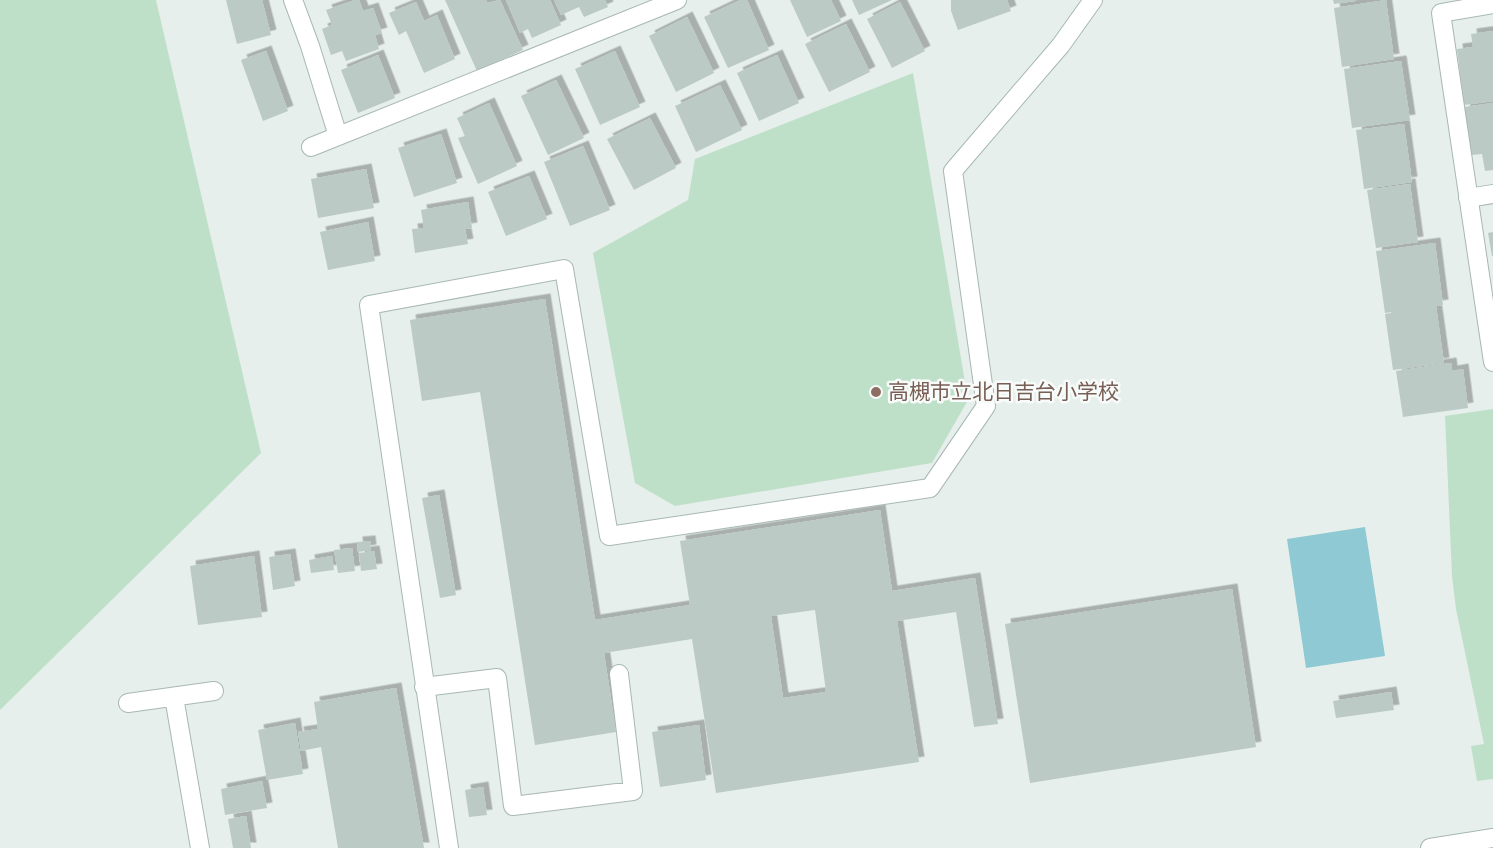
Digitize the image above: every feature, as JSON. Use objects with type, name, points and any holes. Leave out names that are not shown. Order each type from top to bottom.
[{"type":"street","points":[[292,0],[310,46],[338,136]]},
{"type":"street","points":[[311,147],[677,0]]},
{"type":"street","points":[[449,848],[369,305],[564,269],[609,536],[930,488],[986,406],[953,171],[1061,45],[1093,0]]},
{"type":"street","points":[[1493,4],[1441,13],[1493,362]]},
{"type":"street","points":[[1468,198],[1493,194]]},
{"type":"street","points":[[424,687],[497,678],[513,806],[633,791],[619,674]]},
{"type":"street","points":[[128,703],[214,691]]},
{"type":"street","points":[[174,697],[200,848]]},
{"type":"street","points":[[1430,848],[1493,838]]},
{"type":"green space","points":[[0,0],[156,0],[261,453],[0,710]]},
{"type":"green space","points":[[913,73],[968,400],[932,463],[675,506],[635,483],[593,253],[688,200],[695,159]]},
{"type":"green space","points":[[1493,409],[1493,779],[1477,781],[1471,746],[1484,744],[1456,609],[1452,576],[1445,416]]},
{"type":"water","points":[[1365,527],[1385,656],[1306,668],[1287,539]]},
{"type":"building","points":[[226,0],[262,0],[271,35],[237,44]]},
{"type":"building","points":[[359,0],[363,11],[373,8],[382,33],[375,35],[379,49],[346,61],[342,51],[331,55],[322,29],[332,25],[326,10]]},
{"type":"building","points":[[445,0],[486,0],[487,3],[500,0],[523,50],[477,71]]},
{"type":"building","points":[[506,0],[550,0],[561,25],[532,38],[528,29],[520,33]]},
{"type":"building","points":[[554,0],[605,0],[608,7],[584,17],[579,7],[561,15]]},
{"type":"building","points":[[740,0],[747,0],[769,50],[728,68],[704,17]]},
{"type":"building","points":[[790,0],[831,0],[841,21],[807,37]]},
{"type":"building","points":[[852,0],[892,0],[859,15]]},
{"type":"building","points":[[951,0],[1007,0],[1011,11],[958,30],[951,11]]},
{"type":"building","points":[[1333,0],[1355,0],[1355,1],[1334,4]]},
{"type":"building","points":[[1386,0],[1394,59],[1342,67],[1334,8]]},
{"type":"building","points":[[416,2],[424,21],[437,15],[455,59],[424,73],[406,31],[399,35],[389,13]]},
{"type":"building","points":[[900,2],[925,51],[892,68],[867,19]]},
{"type":"building","points":[[687,17],[714,73],[676,92],[649,36]]},
{"type":"building","points":[[846,24],[870,72],[829,92],[805,44]]},
{"type":"building","points":[[1493,31],[1493,101],[1464,105],[1457,49],[1473,47],[1471,34]]},
{"type":"building","points":[[266,51],[288,111],[263,121],[241,60]]},
{"type":"building","points":[[615,51],[640,107],[600,125],[575,69]]},
{"type":"building","points":[[378,55],[395,98],[358,113],[341,70]]},
{"type":"building","points":[[777,55],[799,103],[759,121],[737,73]]},
{"type":"building","points":[[1401,61],[1410,120],[1352,128],[1344,69]]},
{"type":"building","points":[[556,80],[584,138],[548,155],[521,96]]},
{"type":"building","points":[[720,85],[742,130],[696,152],[675,106]]},
{"type":"building","points":[[489,103],[517,166],[478,184],[458,138],[465,136],[457,118]]},
{"type":"building","points":[[1493,103],[1493,170],[1485,171],[1482,154],[1471,155],[1464,107]]},
{"type":"building","points":[[650,118],[676,168],[634,190],[607,139]]},
{"type":"building","points":[[1404,124],[1412,182],[1364,189],[1356,130]]},
{"type":"building","points":[[441,134],[457,183],[414,197],[398,148]]},
{"type":"building","points":[[583,146],[610,210],[570,226],[544,162]]},
{"type":"building","points":[[366,169],[374,208],[318,218],[311,179]]},
{"type":"building","points":[[529,176],[547,219],[506,236],[488,192]]},
{"type":"building","points":[[1410,184],[1418,242],[1376,248],[1367,190]]},
{"type":"building","points":[[468,202],[472,228],[465,229],[468,244],[415,253],[412,229],[424,228],[421,210]]},
{"type":"building","points":[[368,222],[375,261],[328,270],[320,232]]},
{"type":"building","points":[[1493,232],[1493,256],[1492,256],[1488,233]]},
{"type":"building","points":[[1435,243],[1443,305],[1436,306],[1444,363],[1393,370],[1385,314],[1417,308],[1385,313],[1376,251]]},
{"type":"building","points":[[545,299],[595,620],[690,605],[680,541],[880,510],[892,591],[975,578],[998,724],[974,727],[956,612],[897,621],[919,762],[716,793],[692,639],[604,653],[616,732],[535,745],[480,392],[422,401],[410,320]],"holes":[[[815,610],[826,692],[783,698],[771,616]]]},
{"type":"building","points":[[1451,363],[1452,371],[1463,369],[1468,408],[1403,417],[1396,371]]},
{"type":"building","points":[[439,495],[456,595],[440,598],[422,498]]},
{"type":"building","points":[[370,541],[371,550],[358,552],[357,542]]},
{"type":"building","points":[[352,548],[355,571],[338,573],[334,550]]},
{"type":"building","points":[[374,551],[377,569],[361,571],[359,553]]},
{"type":"building","points":[[290,554],[295,586],[273,590],[269,557]]},
{"type":"building","points":[[254,556],[262,617],[198,625],[190,566]]},
{"type":"building","points":[[332,556],[334,570],[311,573],[309,560]]},
{"type":"building","points":[[1232,589],[1256,747],[1030,783],[1005,624]]},
{"type":"building","points":[[396,688],[424,848],[338,848],[321,747],[301,751],[298,732],[318,729],[314,702]]},
{"type":"building","points":[[1391,692],[1394,710],[1336,718],[1333,701]]},
{"type":"building","points":[[295,723],[303,774],[267,780],[258,730]]},
{"type":"building","points":[[699,725],[706,780],[660,787],[652,732]]},
{"type":"building","points":[[262,781],[267,808],[225,815],[221,789]]},
{"type":"building","points":[[483,787],[487,815],[469,817],[465,790]]},
{"type":"building","points":[[246,816],[251,848],[233,848],[228,819]]},
{"type":"place","name":"高槻市立北日吉台小学校","points":[[876,392]]}]
